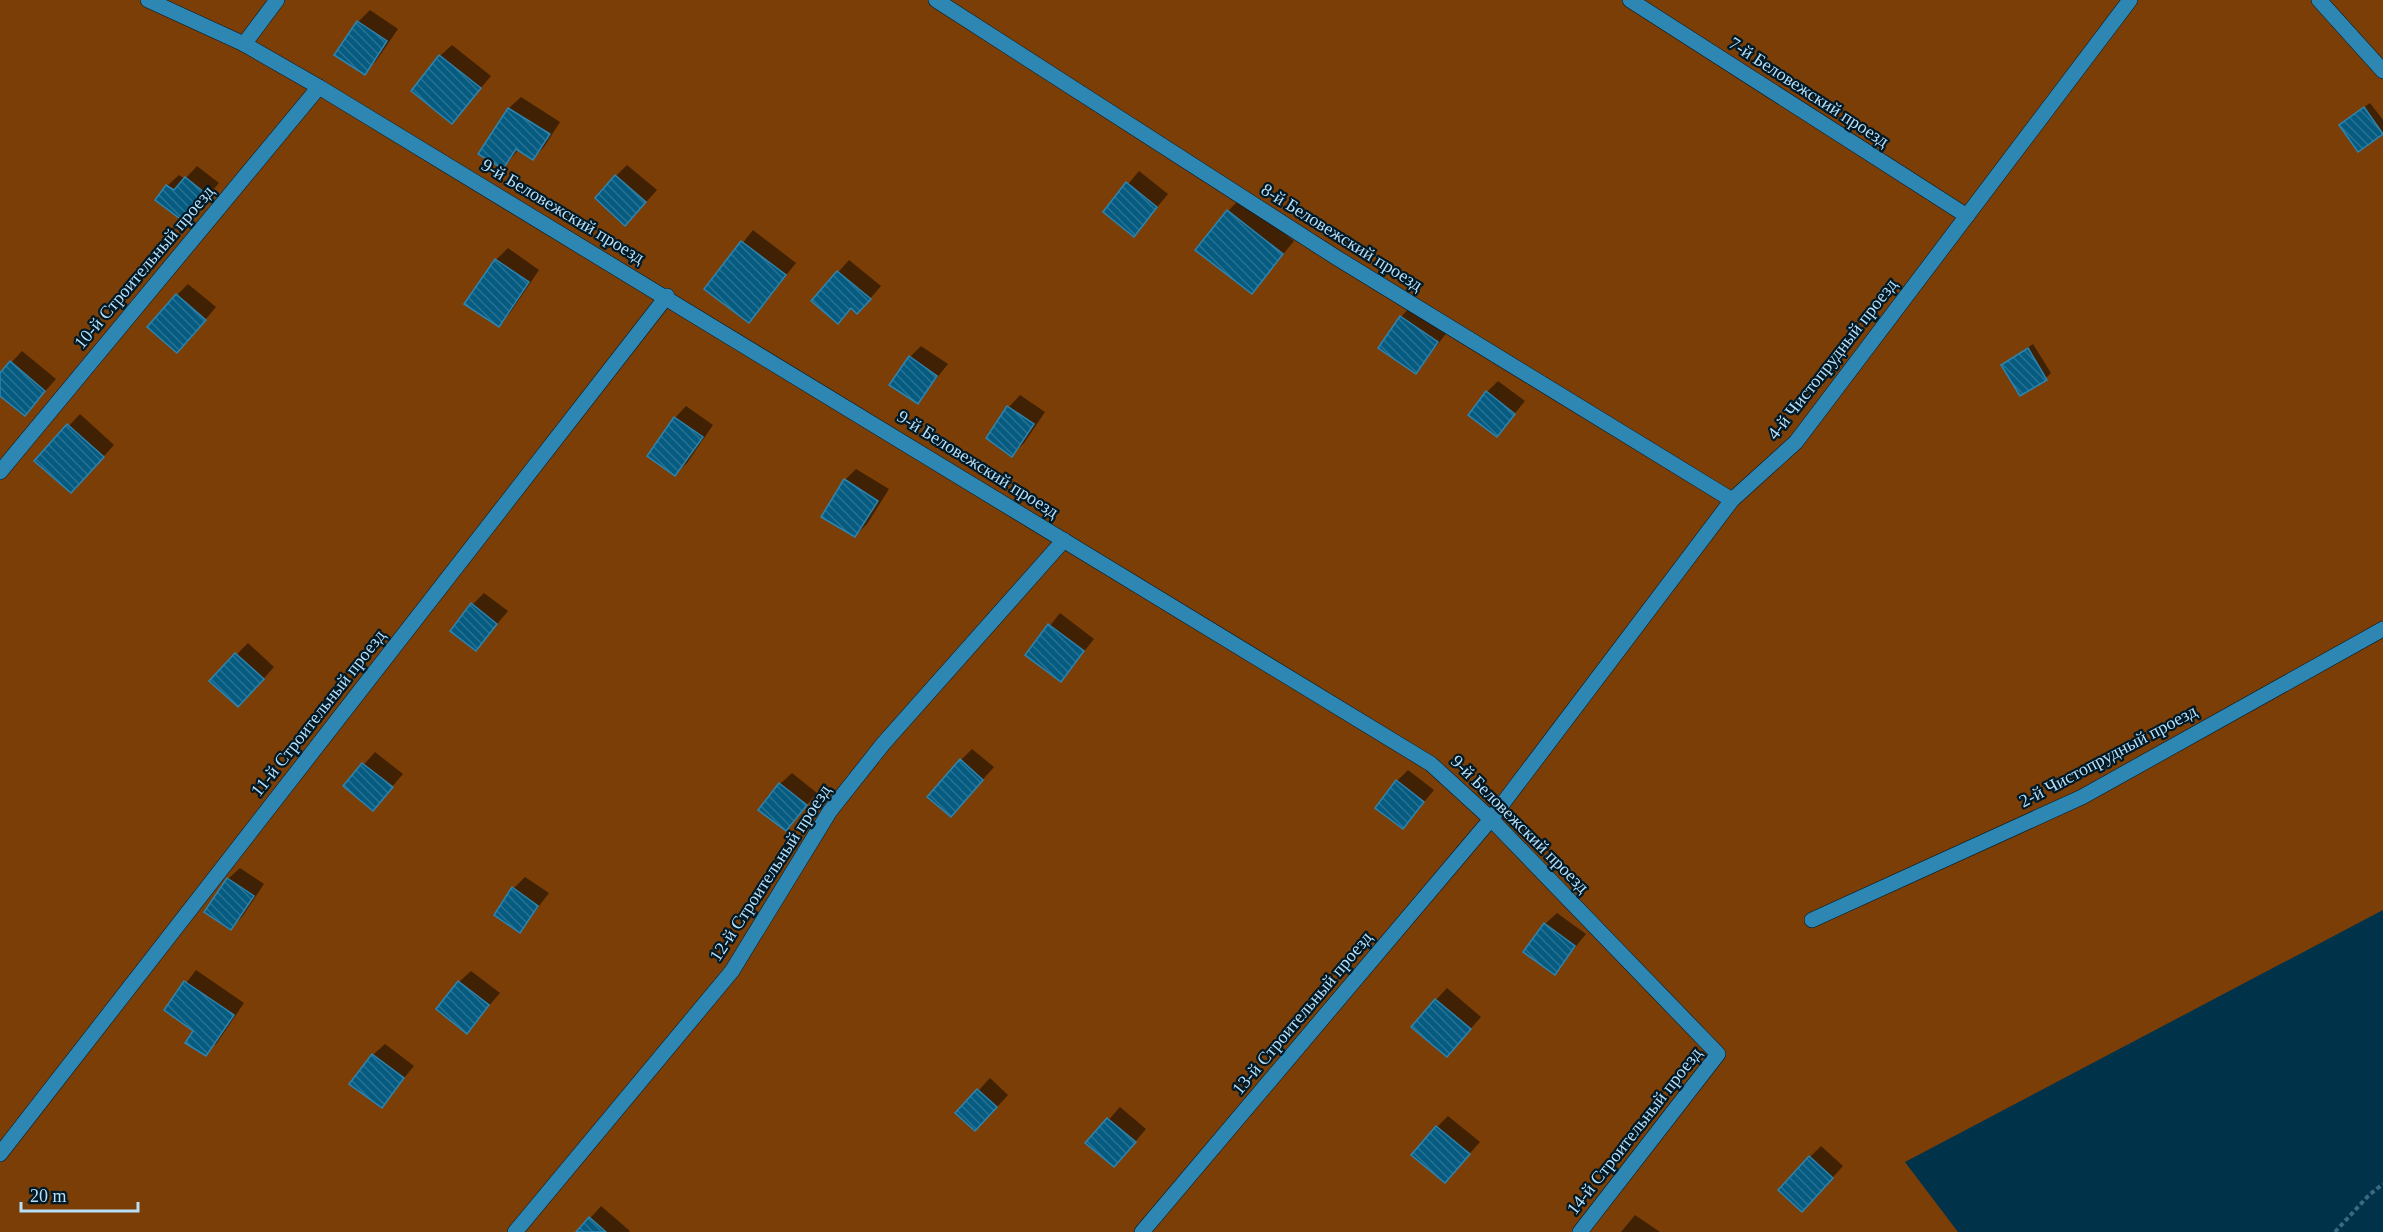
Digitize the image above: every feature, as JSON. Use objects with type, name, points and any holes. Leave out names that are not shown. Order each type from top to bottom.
[{"type":"lane","name":"9-й Беловежский проезд","points":[[148,0],[244,44],[319,87],[667,296],[1431,764],[1491,819],[1718,1054]]},
{"type":"lane","points":[[244,44],[277,0]]},
{"type":"lane","name":"8-й Беловежский проезд","points":[[936,0],[1337,258],[1732,500]]},
{"type":"lane","name":"7-й Беловежский проезд","points":[[1630,0],[1967,216]]},
{"type":"lane","name":"4-й Чистопрудный проезд","points":[[1491,819],[1732,500],[1796,442],[2130,0]]},
{"type":"lane","points":[[2319,0],[2383,71]]},
{"type":"lane","name":"10-й Строительный проезд","points":[[0,472],[319,87]]},
{"type":"lane","name":"11-й Строительный проезд","points":[[0,1154],[667,296]]},
{"type":"lane","name":"12-й Строительный проезд","points":[[515,1232],[732,971],[830,811],[883,744],[1064,540]]},
{"type":"lane","name":"2-й Чистопрудный проезд","points":[[1812,920],[2082,796],[2383,629]]},
{"type":"lane","name":"13-й Строительный проезд","points":[[1142,1232],[1491,819]]},
{"type":"lane","name":"14-й Строительный проезд","points":[[1580,1232],[1718,1054]]},
{"type":"path","points":[[2335,1232],[2368,1195],[2383,1184]]},
{"type":"shaded area","points":[[0,0],[2383,0],[2383,910],[1905,1162],[1958,1232],[0,1232]]},
{"type":"building","points":[[357,21],[387,41],[365,75],[334,55]]},
{"type":"building","points":[[439,55],[481,88],[452,124],[411,91]]},
{"type":"building","points":[[2364,107],[2383,134],[2358,152],[2339,125]]},
{"type":"building","points":[[508,108],[550,134],[533,160],[516,149],[503,169],[478,154]]},
{"type":"building","points":[[615,175],[646,202],[625,226],[595,198]]},
{"type":"building","points":[[185,177],[209,196],[187,224],[155,200],[166,185],[174,190]]},
{"type":"building","points":[[1126,182],[1157,207],[1134,237],[1103,212]]},
{"type":"building","points":[[1227,210],[1283,254],[1252,294],[1195,250]]},
{"type":"building","points":[[741,241],[786,275],[749,323],[704,289]]},
{"type":"building","points":[[495,259],[529,282],[499,327],[464,304]]},
{"type":"building","points":[[837,271],[871,299],[857,314],[851,308],[838,324],[811,301]]},
{"type":"building","points":[[176,294],[206,320],[177,353],[147,327]]},
{"type":"building","points":[[1400,316],[1438,342],[1416,374],[1378,348]]},
{"type":"building","points":[[2028,348],[2047,380],[2020,396],[2001,365]]},
{"type":"building","points":[[909,356],[937,376],[918,404],[889,385]]},
{"type":"building","points":[[10,361],[45,391],[25,416],[0,396],[0,373]]},
{"type":"building","points":[[1486,391],[1515,414],[1497,437],[1468,415]]},
{"type":"building","points":[[1007,406],[1034,424],[1012,457],[986,438]]},
{"type":"building","points":[[674,417],[703,437],[675,476],[647,456]]},
{"type":"building","points":[[67,424],[104,457],[71,493],[34,461]]},
{"type":"building","points":[[844,479],[878,501],[855,537],[821,517]]},
{"type":"building","points":[[471,603],[497,624],[476,651],[450,631]]},
{"type":"building","points":[[1048,624],[1084,651],[1061,682],[1025,655]]},
{"type":"building","points":[[235,653],[264,679],[238,707],[209,681]]},
{"type":"building","points":[[960,759],[983,780],[951,817],[927,797]]},
{"type":"building","points":[[362,763],[393,787],[373,811],[343,786]]},
{"type":"building","points":[[1396,780],[1424,802],[1403,829],[1375,808]]},
{"type":"building","points":[[779,783],[807,805],[786,831],[758,810]]},
{"type":"building","points":[[227,878],[254,896],[231,930],[204,912]]},
{"type":"building","points":[[512,887],[538,906],[520,933],[494,915]]},
{"type":"building","points":[[1544,923],[1575,946],[1555,975],[1523,952]]},
{"type":"building","points":[[184,981],[234,1015],[206,1056],[185,1043],[193,1031],[164,1010]]},
{"type":"building","points":[[458,981],[489,1005],[467,1034],[436,1009]]},
{"type":"building","points":[[1435,999],[1471,1029],[1447,1057],[1411,1027]]},
{"type":"building","points":[[372,1054],[404,1078],[382,1108],[349,1084]]},
{"type":"building","points":[[977,1089],[997,1107],[975,1131],[955,1113]]},
{"type":"building","points":[[1107,1118],[1136,1142],[1114,1167],[1085,1143]]},
{"type":"building","points":[[1436,1126],[1470,1154],[1445,1183],[1411,1155]]},
{"type":"building","points":[[1809,1156],[1833,1178],[1802,1212],[1778,1190]]},
{"type":"building","points":[[589,1217],[606,1232],[576,1232]]}]
